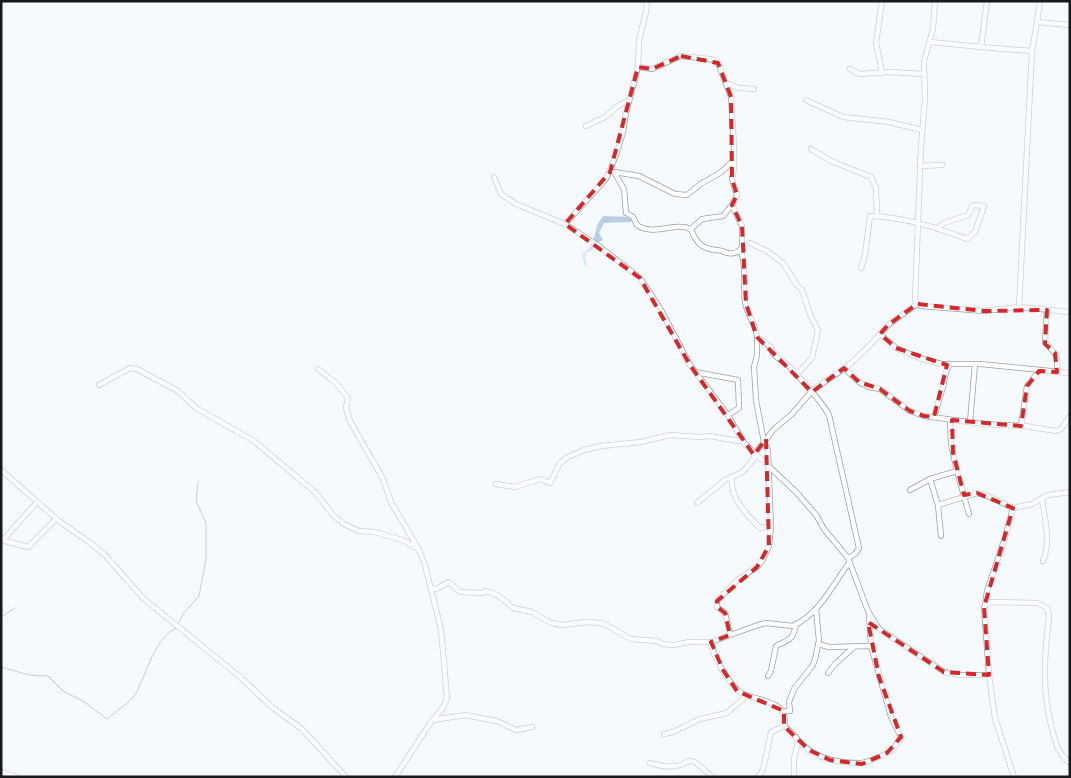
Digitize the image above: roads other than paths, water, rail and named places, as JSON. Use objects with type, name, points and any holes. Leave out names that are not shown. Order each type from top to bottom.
[{"type":"street","points":[[565,224],[587,202],[612,172],[623,132],[628,100],[633,89],[638,67],[639,41],[647,1]]},
{"type":"street","points":[[882,1],[876,43],[882,72]]},
{"type":"street","points":[[917,304],[914,294],[925,100],[924,61],[933,30],[935,1]]},
{"type":"street","points":[[981,48],[986,1]]},
{"type":"street","points":[[1019,307],[1032,51],[1040,1]]},
{"type":"street","points":[[1037,22],[1070,25]]},
{"type":"street","points":[[930,42],[1032,51]]},
{"type":"street","points":[[638,67],[652,69],[681,56],[710,59],[718,63],[726,83],[730,97],[734,145],[732,179],[737,195],[732,206],[723,216],[702,218],[691,229]]},
{"type":"street","points":[[850,69],[859,74],[882,72],[924,74]]},
{"type":"street","points":[[726,83],[739,88],[754,89]]},
{"type":"street","points":[[586,126],[605,117],[628,100]]},
{"type":"street","points":[[806,100],[843,117],[889,122],[922,130]]},
{"type":"street","points":[[811,149],[831,161],[871,177],[876,188],[877,216]]},
{"type":"street","points":[[612,172],[639,176],[675,194],[687,195],[733,161]]},
{"type":"street","points":[[920,166],[942,165]]},
{"type":"street","points":[[612,172],[624,189],[626,213],[633,217],[636,224],[642,228],[657,230],[675,226],[691,229]]},
{"type":"street","points":[[494,176],[501,194],[516,204],[565,224],[600,246],[640,278],[660,308],[679,347],[728,416],[742,440],[816,515],[848,561],[868,611],[880,629],[944,672],[961,675],[989,675]]},
{"type":"street","points":[[861,268],[865,255],[870,216],[910,220],[917,224],[938,228],[967,238],[975,232],[984,206],[973,205],[968,215],[944,223],[938,228]]},
{"type":"street","points":[[691,229],[693,236],[706,248],[726,254],[735,254],[742,247],[742,226],[732,206]]},
{"type":"street","points":[[750,243],[767,250],[783,263],[802,290],[810,317],[818,330],[812,358],[796,375]]},
{"type":"street","points":[[730,635],[725,613],[717,607],[717,601],[736,581],[757,567],[762,561],[769,546],[771,526],[768,451],[764,442],[756,400],[754,367],[757,355],[756,327],[746,304],[742,254],[740,250]]},
{"type":"street","points":[[697,503],[725,480],[743,472],[774,429],[791,415],[812,392],[844,368],[888,325],[917,304],[941,308],[984,310],[1019,307],[1070,312]]},
{"type":"street","points":[[1047,310],[1045,342],[1055,353],[1057,372]]},
{"type":"street","points":[[880,334],[896,348],[922,359],[950,364],[975,364],[1070,373]]},
{"type":"street","points":[[431,588],[436,589],[450,582],[460,592],[482,593],[486,591],[503,598],[513,608],[532,612],[550,623],[562,625],[587,622],[600,623],[632,639],[674,645],[689,642],[711,642],[758,625],[786,626],[796,624],[816,609],[826,599],[848,561],[859,548],[854,524],[829,415],[822,403],[787,364],[775,356],[770,347],[756,337]]},
{"type":"street","points":[[934,417],[946,372],[950,364]]},
{"type":"street","points":[[970,422],[975,364]]},
{"type":"street","points":[[100,384],[130,368],[137,369],[178,391],[196,408],[254,441],[316,493],[344,524],[359,531],[375,532],[405,541],[419,550]]},
{"type":"street","points":[[844,368],[859,382],[869,387],[880,389],[910,411],[924,416],[1021,426],[1056,432],[1070,416]]},
{"type":"street","points":[[318,369],[336,383],[346,396],[346,408],[350,421],[383,479],[391,502],[419,550],[431,588],[440,629],[447,688],[445,704],[395,777]]},
{"type":"street","points":[[1021,426],[1026,386],[1039,371]]},
{"type":"street","points":[[695,372],[738,380],[739,408],[728,416]]},
{"type":"street","points":[[950,420],[951,444],[969,514]]},
{"type":"street","points":[[496,484],[515,486],[540,479],[550,483],[560,463],[566,458],[584,450],[602,446],[641,442],[670,435],[710,436],[742,440]]},
{"type":"street","points":[[1,470],[56,519],[104,554],[144,599],[239,676],[272,707],[302,729],[346,777]]},
{"type":"street","points":[[910,490],[930,479],[957,471]]},
{"type":"street","points":[[732,477],[732,492],[749,515],[760,528],[771,526]]},
{"type":"street","points":[[930,479],[938,505],[941,536]]},
{"type":"street","points":[[938,505],[977,493],[1013,508],[1032,504],[1048,495],[1070,492]]},
{"type":"street","points":[[1042,499],[1048,542],[1048,551],[1043,561]]},
{"type":"street","points":[[37,502],[2,540],[28,547],[56,519]]},
{"type":"street","points":[[1013,508],[987,590],[984,607],[989,675],[996,718],[1014,777]]},
{"type":"street","points":[[984,607],[990,602],[995,601],[1038,603],[1047,608],[1049,617],[1044,683],[1056,744],[1063,758],[1070,763]]},
{"type":"street","points":[[711,642],[711,648],[737,691],[777,706],[784,711],[790,711],[790,698],[794,689],[813,665],[818,644],[816,609]]},
{"type":"street","points":[[784,726],[791,730],[798,741],[809,750],[820,757],[830,760],[862,764],[887,753],[897,744],[901,737],[891,717],[871,646],[868,611]]},
{"type":"street","points":[[768,676],[776,646],[791,640],[796,624]]},
{"type":"street","points":[[869,635],[875,630],[880,629]]},
{"type":"street","points":[[818,644],[829,647],[871,646]]},
{"type":"street","points":[[828,673],[854,647]]},
{"type":"street","points":[[664,734],[673,732],[700,718],[727,713],[743,700],[746,694]]},
{"type":"street","points":[[784,711],[786,717],[784,726]]},
{"type":"street","points":[[433,720],[451,719],[465,715],[497,721],[516,730],[532,727]]},
{"type":"street","points":[[758,777],[763,770],[772,732],[784,726]]},
{"type":"street","points":[[794,777],[795,754],[798,741]]},
{"type":"street","points":[[650,763],[666,768],[678,767],[688,761],[694,762],[713,777]]},
{"type":"street","points":[[1,772],[17,777]]},
{"type":"waterway","points":[[179,623],[183,614],[199,596],[206,559],[206,523],[196,501],[198,482]]},
{"type":"waterway","points":[[1,617],[15,608]]},
{"type":"waterway","points":[[1,667],[29,675],[48,676],[63,691],[83,701],[107,719],[133,697],[157,648],[168,633],[176,628]]}]
